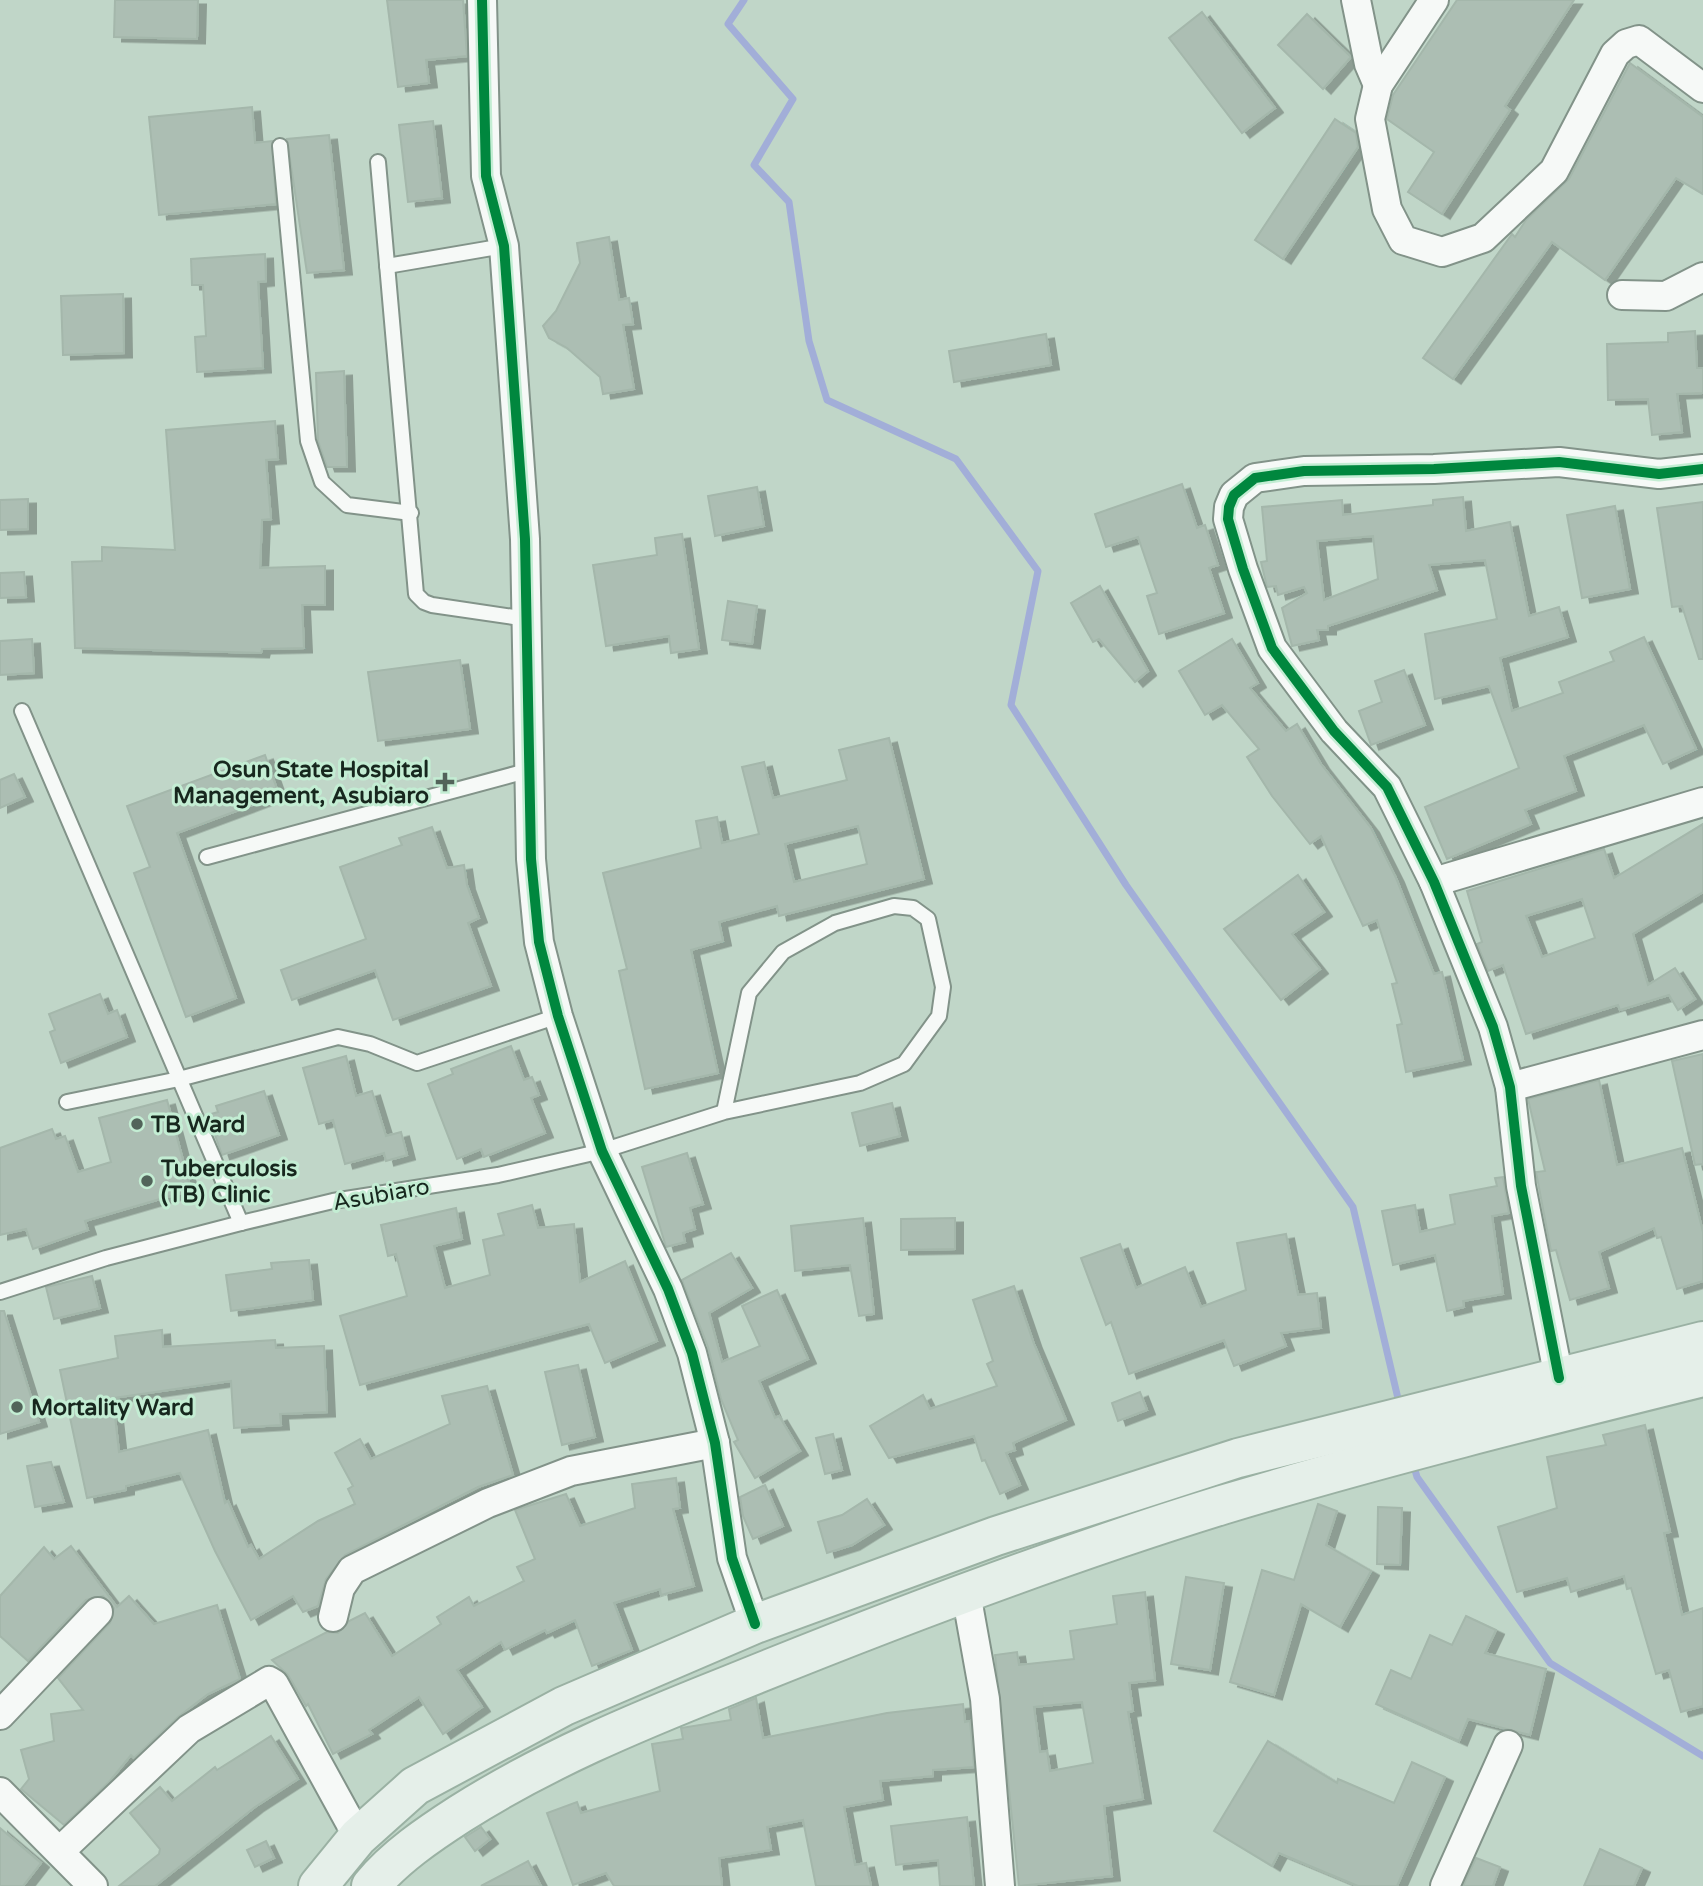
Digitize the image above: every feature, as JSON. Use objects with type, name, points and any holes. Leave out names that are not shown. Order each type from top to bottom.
[{"type":"main road","points":[[1432,1427],[1559,1378],[1703,1341]]},
{"type":"main road","points":[[318,1886],[358,1837],[415,1786],[564,1706],[755,1624],[1022,1528],[1238,1458],[1356,1446],[1432,1427],[1703,1377]]},
{"type":"main road","points":[[371,1886],[382,1873],[433,1832],[517,1778],[617,1731],[966,1593],[1218,1507],[1356,1446]]},
{"type":"street","points":[[482,0],[486,176],[504,246],[523,512],[531,859],[539,942],[558,1016],[602,1151],[668,1289],[692,1353],[715,1443],[732,1558],[755,1624]]},
{"type":"street","points":[[1356,0],[1369,64],[1378,85]]},
{"type":"street","points":[[1434,0],[1378,85],[1370,119],[1387,209],[1403,240],[1442,252],[1483,238],[1554,171],[1615,54],[1626,44],[1639,40],[1703,88]]},
{"type":"street","points":[[1622,295],[1666,296],[1703,277]]},
{"type":"street","points":[[1559,1378],[1521,1186],[1510,1087],[1493,1027],[1434,882],[1387,786],[1325,720],[1272,648],[1228,519],[1234,495],[1255,478],[1304,471],[1434,470],[1559,462],[1659,474],[1703,469]]},
{"type":"street","points":[[1434,882],[1703,802]]},
{"type":"street","points":[[1510,1087],[1703,1035]]},
{"type":"street","points":[[334,1618],[340,1588],[352,1570],[488,1503],[571,1471],[715,1443]]},
{"type":"street","points":[[966,1593],[985,1699],[1000,1886]]},
{"type":"street","points":[[0,1715],[99,1612]]},
{"type":"street","points":[[60,1852],[189,1729],[269,1681],[274,1684],[358,1837]]},
{"type":"street","points":[[1445,1886],[1508,1745]]},
{"type":"street","points":[[0,1792],[93,1886]]},
{"type":"lane","points":[[280,146],[309,440],[322,482],[347,505],[411,513]]},
{"type":"lane","points":[[378,162],[411,513],[416,594],[424,602],[527,619]]},
{"type":"lane","points":[[387,266],[504,246]]},
{"type":"lane","points":[[22,710],[241,1223]]},
{"type":"lane","points":[[208,857],[530,770]]},
{"type":"lane","name":"Asubiaro","points":[[0,1292],[106,1258],[241,1223],[334,1201],[498,1175],[602,1151],[724,1112],[860,1083],[904,1064],[939,1016],[943,987],[928,919],[913,908],[894,906],[835,923],[782,952],[750,993],[724,1112]]},
{"type":"lane","points":[[67,1102],[179,1079],[338,1037],[370,1044],[417,1063],[558,1016]]},
{"type":"building","points":[[115,0],[198,0],[197,39],[114,37]]},
{"type":"building","points":[[387,0],[463,0],[467,56],[426,60],[429,83],[398,87]]},
{"type":"building","points":[[1457,0],[1574,0],[1505,106],[1510,110],[1442,214],[1408,192],[1434,152],[1387,119],[1393,95]]},
{"type":"building","points":[[1202,12],[1275,108],[1242,133],[1169,38]]},
{"type":"building","points":[[1307,14],[1351,57],[1323,89],[1278,45]]},
{"type":"building","points":[[1630,63],[1703,117],[1703,194],[1676,178],[1605,280],[1552,242],[1453,379],[1423,358],[1512,234],[1515,237],[1526,220],[1569,179]]},
{"type":"building","points":[[252,107],[255,143],[272,141],[276,204],[159,215],[149,117]]},
{"type":"building","points":[[1335,119],[1356,133],[1358,147],[1283,259],[1255,240]]},
{"type":"building","points":[[433,121],[442,198],[408,202],[399,125]]},
{"type":"building","points":[[329,135],[344,270],[307,273],[287,139]]},
{"type":"building","points":[[609,237],[619,300],[629,298],[633,324],[623,325],[634,389],[603,394],[600,377],[567,348],[549,338],[543,326],[556,311],[580,263],[577,243]]},
{"type":"building","points":[[265,254],[266,281],[258,282],[263,368],[197,372],[195,337],[206,336],[203,285],[192,285],[191,259]]},
{"type":"building","points":[[123,294],[124,353],[63,355],[61,296]]},
{"type":"building","points":[[1695,331],[1697,368],[1703,368],[1703,393],[1677,394],[1682,432],[1652,435],[1648,399],[1608,400],[1607,344],[1668,342],[1668,333]]},
{"type":"building","points":[[1046,334],[1051,365],[954,382],[949,351]]},
{"type":"building","points":[[344,371],[347,467],[327,467],[318,441],[316,373]]},
{"type":"building","points":[[275,421],[278,459],[266,460],[271,519],[262,520],[260,568],[325,566],[325,605],[302,605],[304,648],[262,649],[261,653],[75,648],[72,562],[102,561],[102,547],[175,550],[166,430]]},
{"type":"building","points":[[1182,484],[1197,528],[1205,525],[1218,565],[1209,568],[1224,613],[1159,634],[1147,596],[1157,593],[1138,537],[1106,547],[1095,514]]},
{"type":"building","points":[[757,487],[764,526],[715,536],[708,496]]},
{"type":"building","points":[[1463,497],[1466,531],[1510,522],[1529,616],[1559,607],[1568,637],[1500,658],[1512,711],[1563,693],[1559,682],[1614,661],[1610,652],[1644,637],[1696,749],[1663,764],[1644,725],[1564,756],[1576,791],[1525,810],[1531,824],[1447,859],[1425,807],[1519,768],[1489,686],[1435,699],[1425,634],[1497,619],[1485,560],[1429,565],[1437,590],[1328,626],[1328,630],[1317,630],[1319,640],[1292,646],[1282,608],[1307,593],[1304,587],[1278,595],[1276,586],[1267,587],[1261,562],[1267,561],[1262,507],[1342,500],[1343,515],[1433,505],[1433,500]],"holes":[[[1373,536],[1378,579],[1324,600],[1317,541]]]},
{"type":"building","points":[[28,499],[28,529],[0,530],[0,500]]},
{"type":"building","points":[[1703,502],[1703,659],[1699,659],[1682,606],[1672,607],[1657,508]]},
{"type":"building","points":[[1615,506],[1630,589],[1582,598],[1567,515]]},
{"type":"building","points":[[682,534],[699,649],[671,653],[669,636],[606,646],[593,565],[657,555],[655,538]]},
{"type":"building","points":[[24,572],[26,597],[0,598],[0,573]]},
{"type":"building","points":[[1100,586],[1148,671],[1135,682],[1099,639],[1093,642],[1071,603]]},
{"type":"building","points":[[728,601],[757,606],[752,644],[722,640]]},
{"type":"building","points":[[32,639],[34,673],[0,675],[0,641]]},
{"type":"building","points":[[1232,639],[1258,683],[1250,688],[1286,731],[1297,724],[1321,764],[1371,828],[1396,878],[1434,974],[1442,972],[1463,1060],[1406,1072],[1397,1025],[1402,1024],[1392,984],[1397,983],[1377,920],[1363,926],[1321,836],[1310,844],[1272,796],[1247,757],[1259,749],[1222,705],[1205,715],[1179,671]]},
{"type":"building","points":[[460,660],[470,729],[378,741],[368,672]]},
{"type":"building","points":[[1404,670],[1425,725],[1371,745],[1359,711],[1382,702],[1375,681]]},
{"type":"building","points":[[889,738],[924,879],[779,916],[777,906],[719,922],[723,941],[691,950],[718,1073],[645,1089],[619,971],[627,969],[603,873],[701,848],[696,821],[717,817],[722,843],[759,834],[742,767],[764,762],[773,798],[847,780],[839,750]],"holes":[[[858,826],[867,864],[794,882],[785,844]]]},
{"type":"building","points":[[265,755],[279,795],[177,833],[236,998],[186,1017],[134,873],[150,867],[127,806]]},
{"type":"building","points":[[14,774],[25,797],[0,808],[0,780]]},
{"type":"building","points":[[1703,824],[1703,892],[1633,934],[1648,985],[1675,968],[1695,999],[1678,1010],[1669,995],[1620,1010],[1618,1005],[1526,1034],[1503,965],[1488,971],[1477,944],[1482,942],[1467,891],[1604,849],[1614,878]],"holes":[[[1582,899],[1595,938],[1542,957],[1526,916]]]},
{"type":"building","points":[[432,827],[447,868],[464,865],[467,885],[479,918],[468,923],[491,986],[393,1020],[375,970],[292,1000],[281,970],[366,939],[340,867],[402,845],[399,838]]},
{"type":"building","points":[[1298,875],[1324,912],[1292,934],[1320,969],[1281,1000],[1224,929]]},
{"type":"building","points":[[100,994],[108,1014],[117,1010],[127,1037],[61,1063],[50,1032],[55,1030],[49,1014]]},
{"type":"building","points":[[511,1046],[524,1080],[532,1077],[539,1095],[531,1098],[545,1133],[484,1157],[481,1149],[457,1159],[428,1084],[453,1074],[451,1069]]},
{"type":"building","points":[[1703,1054],[1703,1164],[1695,1165],[1672,1061]]},
{"type":"building","points":[[346,1056],[356,1096],[372,1091],[386,1136],[401,1132],[407,1155],[386,1161],[384,1153],[345,1164],[333,1120],[319,1124],[303,1068]]},
{"type":"building","points":[[1599,1080],[1617,1165],[1682,1148],[1703,1232],[1703,1281],[1677,1289],[1661,1237],[1657,1238],[1654,1228],[1599,1252],[1609,1288],[1570,1300],[1556,1250],[1551,1251],[1536,1172],[1545,1171],[1528,1099]]},
{"type":"building","points":[[264,1091],[279,1135],[222,1155],[208,1115],[218,1112],[216,1106]]},
{"type":"building","points":[[167,1100],[191,1190],[85,1221],[88,1230],[33,1249],[26,1229],[0,1235],[0,1148],[52,1129],[56,1139],[65,1136],[78,1172],[111,1162],[99,1118]]},
{"type":"building","points":[[892,1103],[900,1136],[860,1146],[852,1113]]},
{"type":"building","points":[[687,1153],[703,1204],[690,1208],[695,1229],[683,1233],[685,1242],[666,1247],[642,1167]]},
{"type":"building","points":[[1503,1177],[1509,1213],[1492,1216],[1503,1294],[1463,1301],[1464,1307],[1447,1311],[1435,1255],[1393,1265],[1382,1211],[1415,1205],[1420,1232],[1455,1224],[1450,1195],[1497,1186],[1495,1178]]},
{"type":"building","points":[[532,1205],[538,1228],[574,1224],[580,1282],[625,1261],[657,1341],[605,1363],[589,1324],[360,1385],[340,1316],[407,1296],[396,1254],[388,1256],[381,1225],[456,1208],[462,1239],[434,1246],[445,1288],[490,1275],[483,1240],[504,1235],[498,1214]]},
{"type":"building","points":[[863,1218],[874,1314],[859,1316],[850,1265],[795,1271],[791,1226]]},
{"type":"building","points":[[955,1218],[955,1249],[901,1250],[901,1219]]},
{"type":"building","points":[[1286,1234],[1298,1295],[1317,1293],[1321,1328],[1281,1333],[1286,1346],[1234,1366],[1224,1340],[1129,1374],[1111,1322],[1106,1325],[1081,1258],[1120,1244],[1136,1288],[1185,1267],[1201,1307],[1246,1290],[1237,1243]]},
{"type":"building","points":[[731,1253],[752,1288],[709,1313],[722,1362],[760,1346],[742,1306],[777,1290],[808,1359],[759,1381],[775,1418],[779,1416],[800,1451],[755,1478],[734,1442],[738,1440],[721,1399],[708,1347],[682,1280]]},
{"type":"building","points":[[309,1260],[313,1300],[231,1311],[226,1275],[272,1269],[271,1263]]},
{"type":"building","points":[[92,1276],[100,1308],[54,1319],[46,1287]]},
{"type":"building","points":[[1014,1286],[1034,1344],[1066,1420],[1013,1443],[1015,1450],[1006,1453],[1020,1485],[1000,1494],[985,1460],[982,1461],[974,1436],[889,1458],[870,1426],[923,1395],[930,1409],[997,1386],[987,1364],[993,1361],[973,1300]]},
{"type":"building","points":[[0,1311],[4,1311],[39,1422],[0,1434]]},
{"type":"building","points":[[162,1330],[163,1347],[275,1340],[276,1348],[324,1346],[327,1412],[280,1414],[281,1425],[234,1428],[231,1381],[113,1398],[119,1452],[208,1430],[225,1503],[228,1501],[248,1547],[251,1545],[259,1559],[318,1521],[355,1504],[348,1489],[353,1486],[335,1453],[360,1439],[371,1459],[450,1424],[442,1396],[487,1386],[513,1475],[478,1487],[345,1555],[326,1579],[318,1606],[303,1612],[293,1596],[251,1620],[215,1551],[180,1473],[126,1486],[126,1490],[87,1498],[60,1370],[118,1358],[115,1336]]},
{"type":"building","points":[[578,1365],[595,1437],[562,1445],[545,1372]]},
{"type":"building","points":[[1140,1392],[1147,1410],[1118,1421],[1112,1403]]},
{"type":"building","points":[[1645,1425],[1670,1532],[1664,1533],[1682,1615],[1703,1608],[1703,1706],[1681,1712],[1669,1670],[1656,1674],[1631,1588],[1627,1589],[1624,1576],[1571,1592],[1567,1578],[1517,1592],[1498,1527],[1557,1508],[1547,1457],[1606,1445],[1603,1435]]},
{"type":"building","points":[[833,1434],[842,1470],[825,1474],[816,1438]]},
{"type":"building","points":[[51,1462],[64,1502],[35,1507],[27,1466]]},
{"type":"building","points":[[676,1478],[680,1508],[673,1509],[694,1586],[661,1595],[660,1589],[614,1603],[632,1650],[592,1666],[575,1620],[547,1633],[545,1630],[505,1650],[501,1642],[457,1670],[482,1707],[443,1734],[419,1697],[369,1730],[372,1734],[333,1754],[308,1704],[306,1706],[288,1675],[272,1660],[327,1632],[338,1633],[349,1621],[365,1613],[392,1656],[441,1624],[437,1617],[469,1597],[474,1606],[524,1581],[517,1567],[535,1559],[515,1510],[566,1494],[580,1526],[635,1508],[632,1484]]},
{"type":"building","points":[[765,1485],[783,1526],[753,1539],[743,1516],[740,1497]]},
{"type":"building","points":[[867,1499],[884,1525],[852,1545],[827,1553],[818,1522],[842,1515]]},
{"type":"building","points":[[1318,1504],[1337,1511],[1326,1545],[1371,1571],[1340,1627],[1301,1604],[1274,1695],[1230,1682],[1262,1570],[1294,1580]]},
{"type":"building","points":[[1378,1507],[1402,1508],[1400,1565],[1377,1564]]},
{"type":"building","points":[[71,1546],[117,1607],[129,1596],[154,1624],[217,1605],[240,1679],[208,1694],[178,1717],[134,1758],[131,1755],[109,1782],[64,1825],[21,1789],[29,1779],[21,1750],[54,1741],[51,1714],[83,1710],[58,1678],[110,1623],[114,1608],[103,1596],[86,1600],[28,1661],[0,1636],[0,1596],[44,1547],[54,1559]]},
{"type":"building","points":[[1186,1577],[1224,1583],[1210,1670],[1171,1664]]},
{"type":"building","points":[[1145,1592],[1155,1680],[1129,1683],[1133,1711],[1128,1712],[1143,1799],[1104,1806],[1112,1876],[1019,1886],[995,1655],[1017,1652],[1019,1665],[1074,1659],[1070,1631],[1117,1624],[1113,1596]],"holes":[[[1082,1702],[1093,1763],[1050,1771],[1047,1751],[1040,1752],[1034,1707]]]},
{"type":"building","points":[[1466,1616],[1496,1630],[1485,1653],[1546,1669],[1530,1735],[1468,1719],[1459,1741],[1376,1704],[1391,1670],[1411,1679],[1430,1635],[1452,1645]]},
{"type":"building","points":[[756,1698],[763,1738],[887,1713],[963,1704],[965,1722],[970,1721],[974,1767],[933,1770],[933,1776],[880,1781],[883,1800],[844,1807],[855,1865],[866,1863],[871,1886],[816,1886],[803,1820],[767,1827],[771,1850],[719,1858],[722,1886],[614,1886],[606,1873],[573,1885],[547,1813],[577,1802],[581,1813],[660,1791],[652,1744],[683,1739],[681,1728],[731,1720],[729,1709]]},
{"type":"building","points":[[271,1736],[298,1779],[255,1807],[155,1886],[119,1886],[159,1854],[160,1849],[130,1813],[160,1787],[172,1801],[215,1767],[217,1770]]},
{"type":"building","points":[[1268,1741],[1337,1783],[1338,1779],[1394,1803],[1412,1762],[1445,1777],[1397,1886],[1358,1886],[1279,1853],[1272,1866],[1214,1831]]},
{"type":"building","points":[[967,1817],[974,1886],[940,1886],[938,1860],[896,1865],[891,1826]]},
{"type":"building","points":[[481,1827],[490,1839],[475,1851],[465,1837]]},
{"type":"building","points":[[0,1828],[41,1863],[23,1886],[0,1886]]},
{"type":"building","points":[[266,1841],[274,1858],[255,1867],[247,1850]]},
{"type":"building","points":[[1600,1849],[1642,1868],[1634,1886],[1584,1886]]},
{"type":"building","points":[[1476,1858],[1500,1867],[1493,1886],[1463,1886]]},
{"type":"building","points":[[528,1861],[541,1886],[481,1886]]},
{"type":"waterway","points":[[744,0],[728,24],[793,99],[754,165],[789,202],[809,341],[827,400],[956,459],[1038,571],[1011,705],[1126,885],[1353,1207],[1400,1407]]},
{"type":"waterway","points":[[1413,1463],[1417,1477],[1550,1663],[1703,1756]]},
{"type":"cycle path","points":[[482,0],[486,176],[504,246],[525,539],[531,859],[539,942],[558,1016],[602,1151],[668,1289],[692,1353],[715,1443],[732,1558],[755,1624]]},
{"type":"cycle path","points":[[1559,1378],[1521,1186],[1510,1087],[1493,1027],[1434,882],[1387,787],[1334,731],[1272,648],[1243,569],[1228,519],[1229,507],[1234,495],[1255,478],[1304,471],[1434,469],[1559,462],[1659,474],[1703,469]]},
{"type":"place","name":"Osun State Hospital Management, Asubiaro","points":[[445,782]]},
{"type":"place","name":"TB Ward","points":[[137,1124]]},
{"type":"place","name":"Tuberculosis (TB) Clinic","points":[[147,1181]]},
{"type":"place","name":"Mortality Ward","points":[[17,1407]]}]
